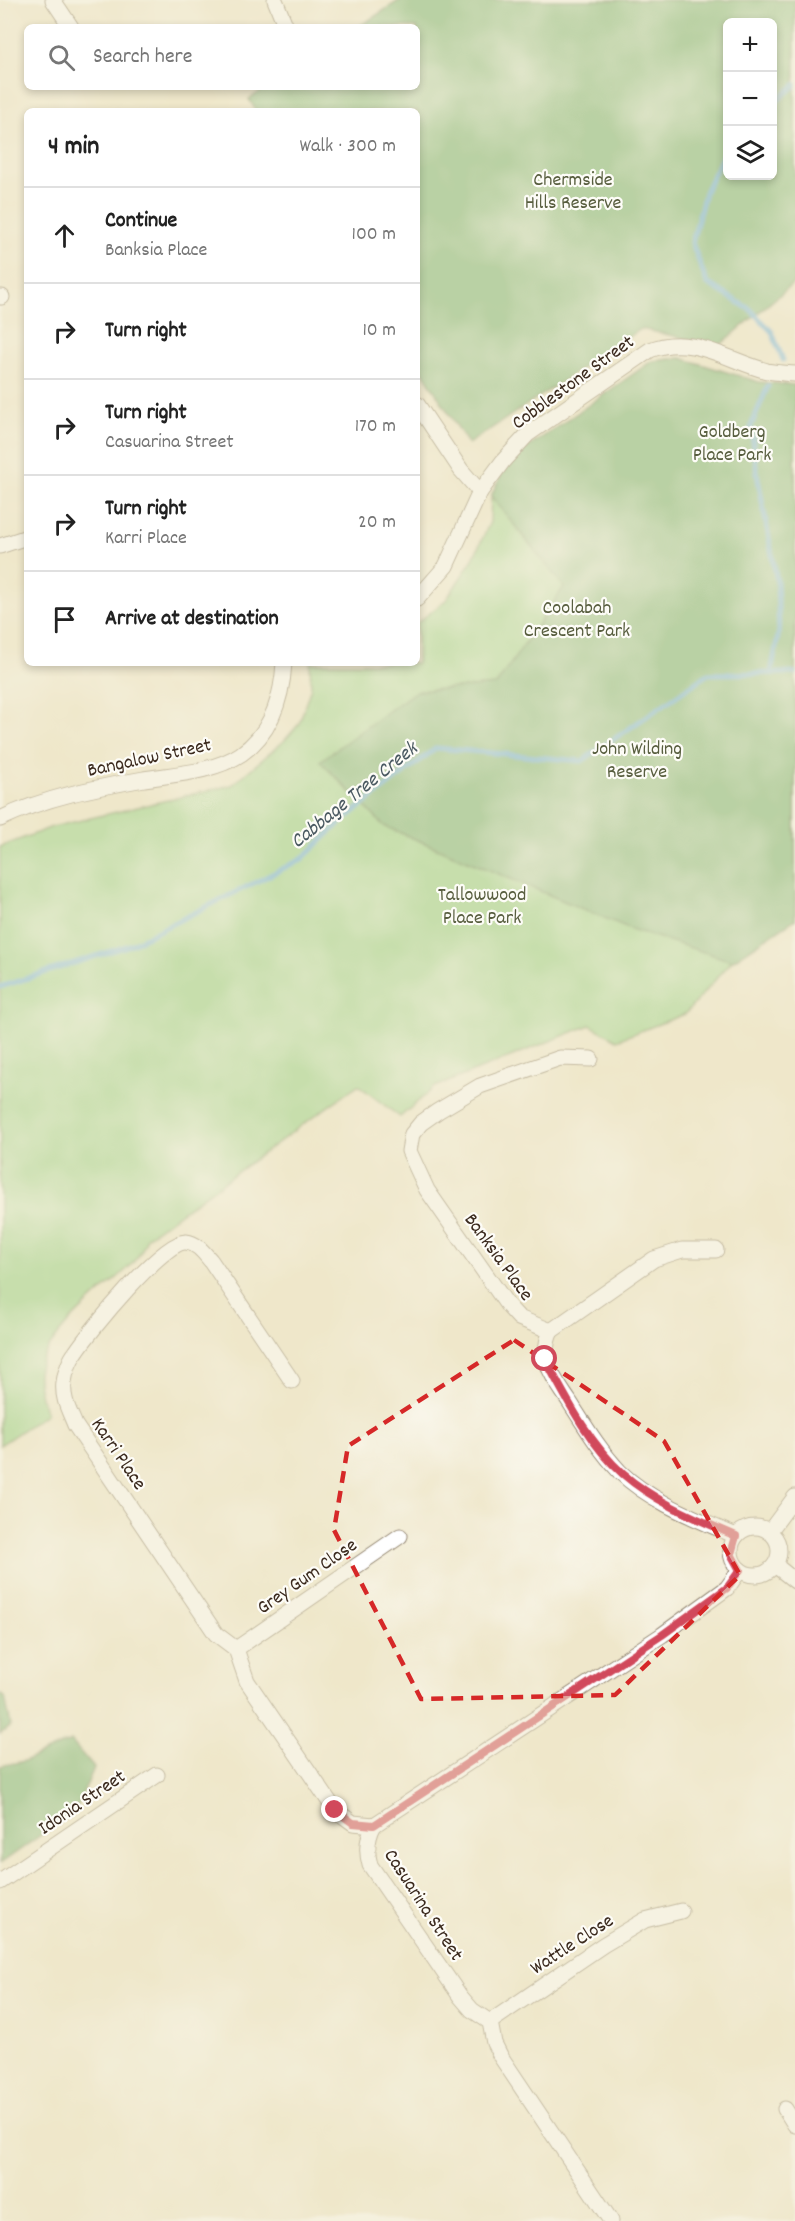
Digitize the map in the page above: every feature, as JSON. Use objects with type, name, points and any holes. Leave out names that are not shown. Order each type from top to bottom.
[{"type":"street","points":[[53,0],[69,24]]},
{"type":"street","points":[[275,0],[285,24]]},
{"type":"street","name":"Cobblestone Street","points":[[420,596],[446,566],[480,492],[503,461],[528,434],[650,350],[662,345],[690,345],[768,371],[795,374]]},
{"type":"street","points":[[420,409],[460,470],[480,492]]},
{"type":"street","points":[[0,546],[24,538]]},
{"type":"street","name":"Bangalow Street","points":[[0,819],[55,797],[205,769],[240,754],[261,735],[278,704],[284,666]]},
{"type":"street","name":"Banksia Place","points":[[551,1331],[519,1318],[508,1306],[427,1190],[409,1151],[412,1134],[421,1123],[460,1095],[560,1058],[591,1059]]},
{"type":"street","name":"Karri Place","points":[[236,1649],[216,1634],[75,1425],[63,1399],[64,1380],[74,1354],[118,1298],[163,1255],[177,1244],[186,1242],[198,1246],[211,1261],[292,1381]]},
{"type":"street","points":[[716,1250],[682,1250],[654,1259],[551,1331],[545,1345],[545,1359],[561,1388],[606,1456],[639,1486],[683,1512],[736,1536]]},
{"type":"street","points":[[769,1532],[795,1497]]},
{"type":"street","points":[[752,1527],[769,1532],[779,1547],[775,1565],[767,1573],[756,1575],[740,1570],[731,1554],[736,1536],[752,1527]]},
{"type":"street","name":"Grey Gum Close","points":[[236,1649],[400,1536]]},
{"type":"street","points":[[775,1565],[795,1581]]},
{"type":"street","points":[[236,1649],[247,1681],[335,1810],[353,1823],[374,1825],[662,1635],[727,1588],[740,1570]]},
{"type":"street","name":"Idonia Street","points":[[0,1882],[157,1775]]},
{"type":"street","name":"Casuarina Street","points":[[374,1825],[368,1835],[370,1865],[460,1996],[472,2010],[490,2022]]},
{"type":"street","name":"Wattle Close","points":[[490,2022],[603,1945],[645,1920],[681,1911]]},
{"type":"street","points":[[490,2022],[494,2043],[501,2057],[610,2221]]},
{"type":"street","points":[[785,2109],[795,2125]]},
{"type":"highlighted area","points":[[514,1340],[664,1441],[740,1575],[615,1695],[421,1699],[334,1530],[348,1446]]},
{"type":"green space","name":"Chermside Hills Reserve","points":[[400,0],[795,0],[795,282],[719,346],[641,329],[468,444],[420,368],[420,108],[254,108],[249,99],[262,90],[420,90],[420,24],[363,24]]},
{"type":"green space","points":[[681,358],[759,382],[795,385],[795,919],[732,961],[685,1014],[617,1040],[590,1025],[435,1087],[400,1117],[358,1085],[147,1237],[133,1263],[67,1324],[41,1361],[38,1378],[46,1414],[0,1445],[0,847],[52,827],[232,785],[284,741],[299,724],[311,687],[310,666],[420,666],[420,621],[446,600],[473,559],[490,522],[491,496],[502,474],[517,455],[652,361]]},
{"type":"green space","name":"John Wilding Reserve","points":[[681,358],[759,382],[795,385],[795,919],[732,961],[631,929],[384,826],[320,761],[416,691],[496,685],[564,587],[491,496],[502,474],[517,455],[652,361]]},
{"type":"green space","points":[[0,1694],[5,1697],[11,1726],[0,1734]]},
{"type":"green space","points":[[71,1741],[94,1768],[76,1810],[0,1864],[0,1766],[24,1761]]},
{"type":"waterway","points":[[777,101],[795,85]]},
{"type":"waterway","points":[[723,155],[705,192],[692,243],[707,283],[751,310],[772,332],[783,360]]},
{"type":"waterway","points":[[768,386],[751,426],[757,473],[777,582],[779,631],[771,673]]},
{"type":"waterway","name":"Cabbage Tree Creek","points":[[0,987],[130,945],[302,859],[341,822],[436,748],[582,761],[708,674],[795,673]]},
{"type":"route","points":[[335,1810],[353,1823],[374,1825],[662,1635],[727,1588],[740,1570],[732,1560],[731,1554],[736,1536],[683,1512],[639,1486],[622,1473],[606,1456],[588,1431],[545,1359]]},
{"type":"park label","name":"Goldberg Place Park","points":[[732,442]]},
{"type":"park label","name":"Coolabah Crescent Park","points":[[577,618]]},
{"type":"park label","name":"Tallowwood Place Park","points":[[482,904]]}]
